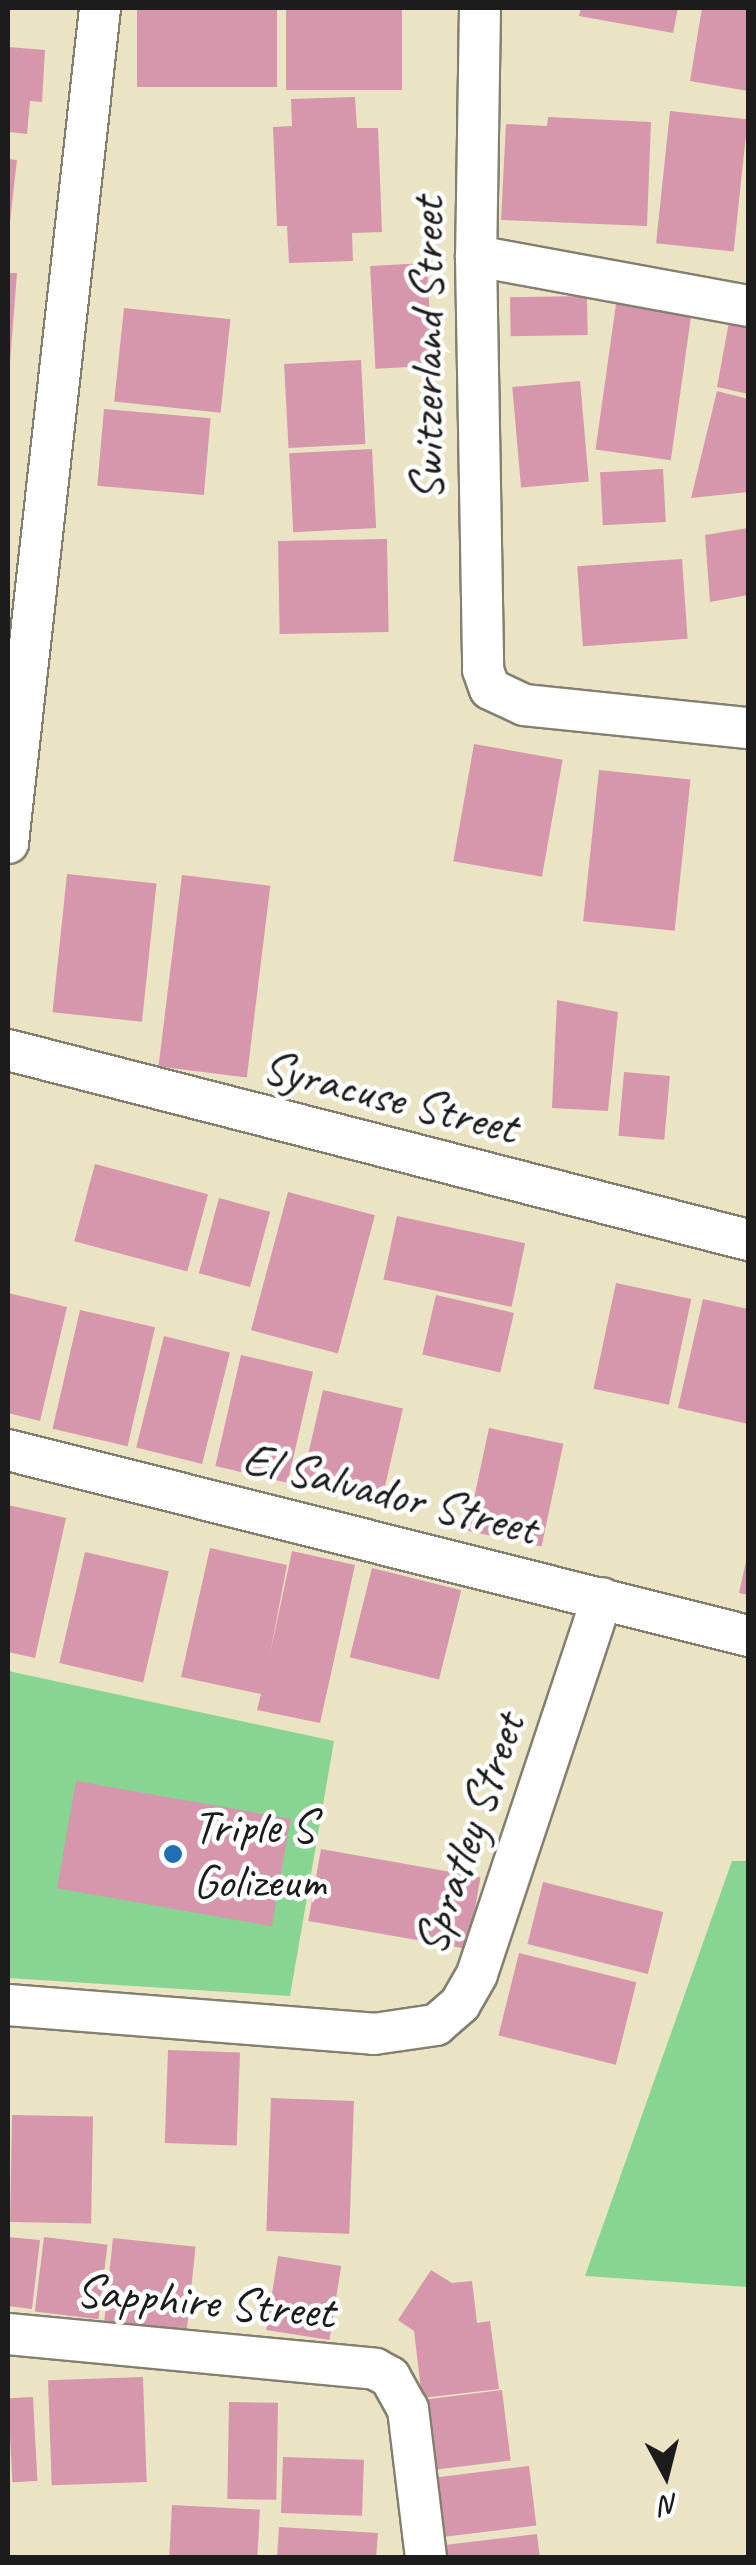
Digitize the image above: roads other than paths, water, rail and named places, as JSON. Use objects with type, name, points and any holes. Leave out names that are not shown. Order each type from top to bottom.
[{"type":"street","points":[[8,843],[100,8]]},
{"type":"street","name":"Switzerland Street","points":[[480,8],[476,256],[478,650],[490,689],[524,705],[748,728]]},
{"type":"street","points":[[476,256],[748,306]]},
{"type":"street","name":"Syracuse Street","points":[[8,1050],[748,1240]]},
{"type":"street","name":"El Salvador Street","points":[[8,1450],[748,1636]]},
{"type":"street","name":"Spratley Street","points":[[8,2005],[374,2034],[436,2025],[460,2004],[476,1974],[602,1598]]},
{"type":"street","name":"Sapphire Street","points":[[8,2334],[357,2364],[390,2378],[408,2409],[426,2558]]},
{"type":"place","name":"Triple S Golizeum","points":[[173,1854]]}]
